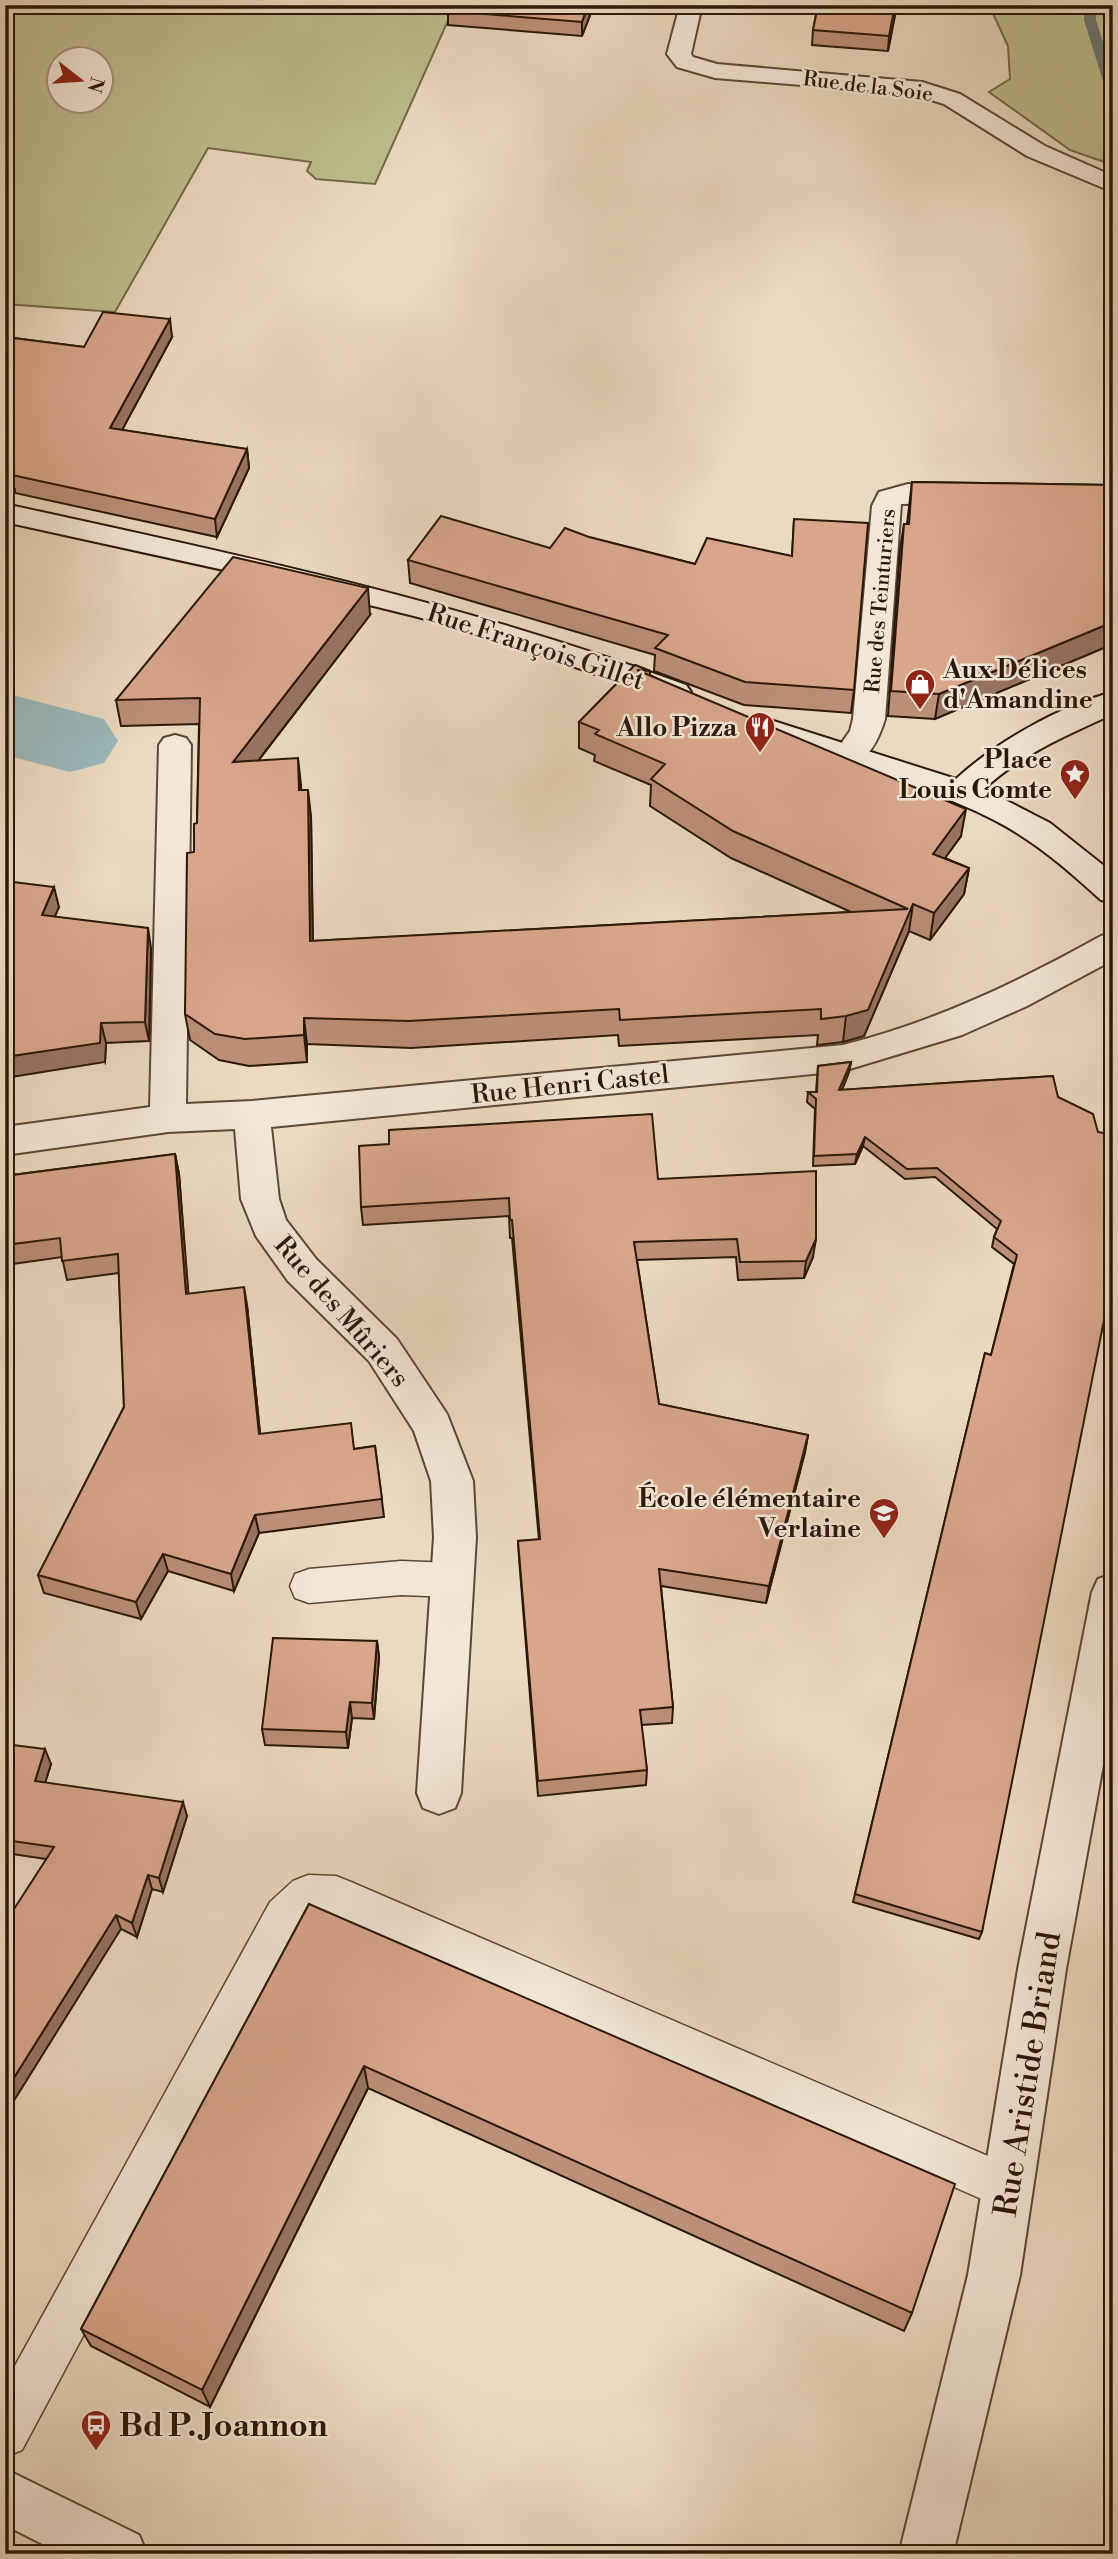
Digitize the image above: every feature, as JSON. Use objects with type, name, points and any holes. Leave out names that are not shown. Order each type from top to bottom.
[{"type":"street","name":"Rue de la Soie","points":[[691,5],[679,46],[679,54],[685,62],[715,71],[914,87],[934,91],[952,99],[1053,160],[1113,185]]},
{"type":"street","name":"Rue des Teinturiers","points":[[849,755],[865,733],[869,719],[886,506],[889,498],[908,493],[990,494]]},
{"type":"street","name":"Rue François Gillet","points":[[5,513],[408,605],[559,650],[782,735],[849,755],[1005,813],[1037,830],[1113,891]]},
{"type":"street","points":[[959,794],[982,771],[1009,751],[1113,702]]},
{"type":"street","points":[[168,1118],[175,745]]},
{"type":"street","name":"Rue Henri Castel","points":[[5,1141],[168,1118],[252,1115],[843,1058],[912,1041],[964,1022],[1113,945]]},
{"type":"street","name":"Rue des Mûriers","points":[[252,1115],[260,1199],[269,1226],[302,1270],[383,1350],[433,1426],[452,1481],[455,1537],[439,1793]]},
{"type":"street","name":"Rue Aristide Briand","points":[[926,2554],[994,2275],[1042,1969],[1113,1592]]},
{"type":"street","points":[[5,2496],[120,2554]]},
{"type":"lane","points":[[309,1586],[401,1578],[452,1580]]},
{"type":"lane","points":[[5,2433],[285,1916],[308,1895],[336,1896],[1009,2188]]},
{"type":"shaded area","points":[[5,5],[455,5],[375,184],[316,179],[307,171],[311,162],[208,148],[115,312],[5,304]]},
{"type":"shaded area","points":[[989,5],[1113,5],[1113,165],[1070,150],[989,92],[1010,79],[1008,46]]},
{"type":"building","points":[[450,5],[588,5],[582,22],[448,11]]},
{"type":"building","points":[[818,5],[895,5],[889,36],[813,30]]},
{"type":"building","points":[[103,312],[170,319],[110,428],[247,449],[215,519],[12,475],[14,471],[5,470],[5,337],[84,347]]},
{"type":"building","points":[[912,482],[1113,485],[1113,622],[939,694],[891,691],[904,524],[909,524]]},
{"type":"building","points":[[441,516],[550,548],[565,528],[589,537],[695,564],[707,538],[792,556],[794,519],[868,523],[854,690],[745,682],[655,648],[668,635],[408,560]]},
{"type":"building","points":[[233,557],[368,588],[233,762],[298,758],[299,790],[308,790],[310,941],[908,909],[733,831],[651,779],[665,764],[595,734],[599,730],[579,722],[635,665],[650,671],[637,670],[966,809],[933,854],[969,868],[934,913],[913,904],[868,1010],[846,1016],[821,1019],[821,1009],[620,1020],[619,1009],[409,1021],[304,1018],[304,1035],[245,1039],[215,1034],[185,1014],[187,853],[194,852],[194,824],[197,823],[200,698],[116,700]]},
{"type":"building","points":[[5,881],[54,887],[42,915],[148,928],[145,1022],[101,1023],[100,1043],[5,1057]]},
{"type":"building","points":[[851,1062],[839,1090],[1053,1076],[1058,1097],[1093,1114],[1098,1132],[1113,1135],[1113,1275],[982,1932],[855,1894],[985,1353],[991,1355],[1017,1255],[994,1237],[1001,1221],[937,1168],[907,1169],[865,1137],[857,1154],[814,1156],[816,1099],[808,1092],[817,1092],[818,1066]]},
{"type":"building","points":[[652,1114],[658,1179],[816,1171],[816,1239],[806,1261],[740,1262],[737,1239],[634,1242],[659,1404],[808,1435],[769,1586],[659,1569],[673,1707],[640,1710],[647,1770],[538,1781],[518,1541],[540,1539],[509,1198],[361,1207],[359,1146],[389,1144],[389,1130]]},
{"type":"building","points":[[175,1154],[186,1294],[244,1287],[259,1434],[351,1423],[354,1449],[375,1446],[382,1499],[255,1515],[231,1574],[163,1554],[136,1602],[38,1575],[124,1407],[118,1254],[62,1261],[60,1238],[5,1245],[5,1176]]},
{"type":"building","points":[[273,1638],[377,1641],[372,1703],[350,1702],[346,1732],[262,1729]]},
{"type":"building","points":[[5,1744],[45,1749],[35,1781],[183,1802],[159,1878],[148,1875],[132,1923],[116,1915],[5,2092],[5,1923],[54,1847],[5,1840]]},
{"type":"building","points":[[309,1904],[955,2184],[912,2313],[364,2066],[202,2390],[81,2329]]},
{"type":"waterway","points":[[1090,5],[1090,20],[1113,94]]},
{"type":"waterway","points":[[5,724],[70,741]]},
{"type":"place","name":"Aux Délices d'Amandine","points":[[920,711]]},
{"type":"place","name":"Allo Pizza","points":[[760,754]]},
{"type":"place","name":"Place Louis Comte","points":[[1075,801]]},
{"type":"place","name":"École élémentaire Verlaine","points":[[884,1540]]},
{"type":"place","name":"Bd P. Joannon","points":[[96,2452]]}]
